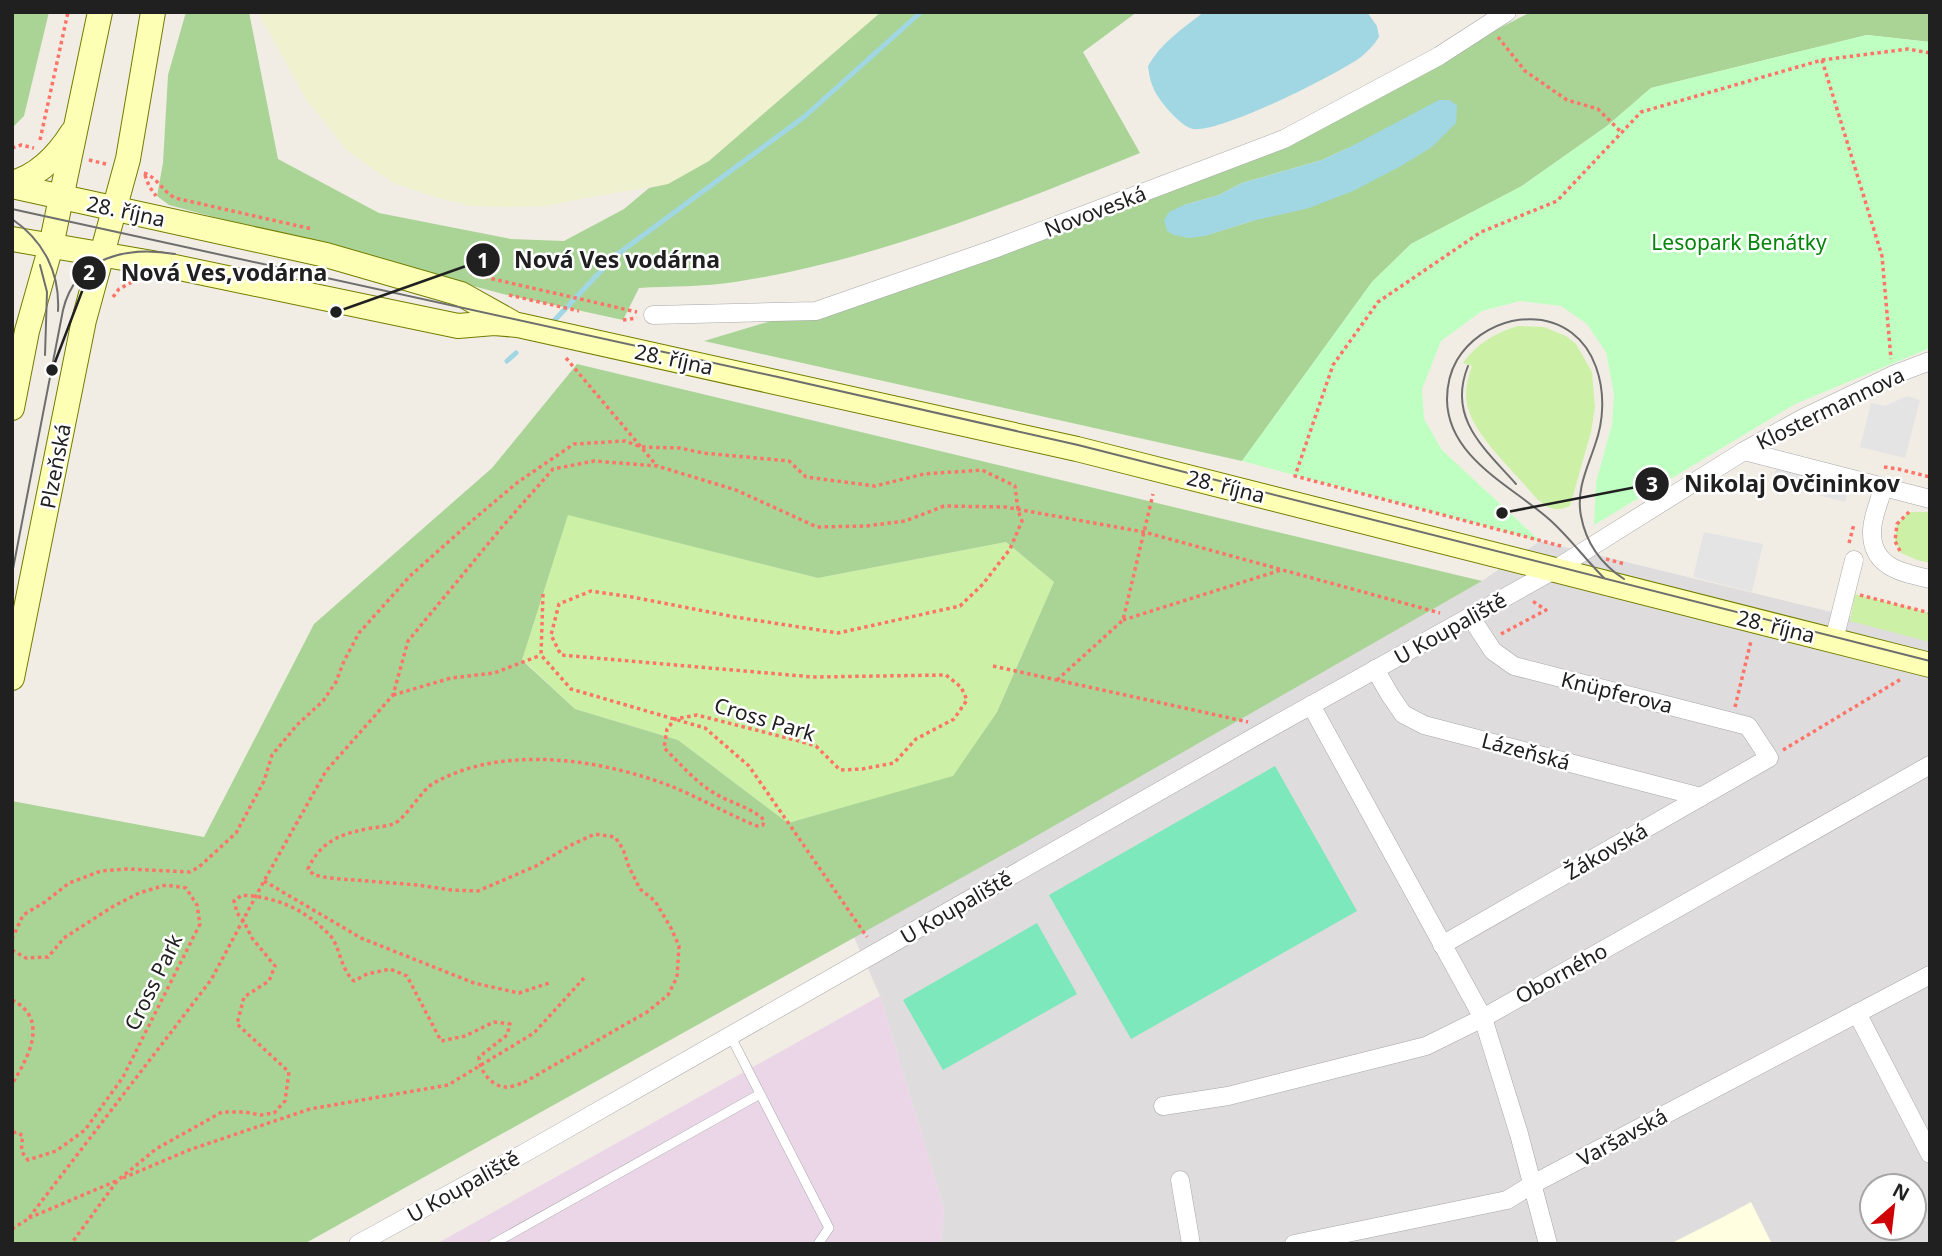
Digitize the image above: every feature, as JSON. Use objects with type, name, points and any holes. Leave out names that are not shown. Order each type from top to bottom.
[{"type":"main road","points":[[12,408],[27,331],[62,197],[100,12]]},
{"type":"main road","name":"Plzeňská","points":[[12,678],[84,320],[128,159],[153,16]]},
{"type":"main road","points":[[12,185],[29,177],[59,151],[77,123]]},
{"type":"main road","name":"28. října","points":[[12,185],[326,255],[461,293],[499,316],[562,344],[1077,449],[1930,665]]},
{"type":"main road","name":"28. října","points":[[12,239],[170,266],[458,326],[494,323],[518,325]]},
{"type":"street","name":"Novoveská","points":[[653,316],[816,311],[994,249],[1284,139],[1439,57],[1507,12]]},
{"type":"street","name":"Klostermannova","points":[[1554,570],[1744,451],[1803,418],[1893,375],[1930,361]]},
{"type":"street","points":[[1744,451],[1883,487],[1925,505]]},
{"type":"street","points":[[1883,487],[1872,529],[1873,543],[1879,557],[1902,572],[1930,579]]},
{"type":"street","points":[[1834,640],[1854,560]]},
{"type":"street","name":"U Koupaliště","points":[[358,1244],[528,1151],[1272,727],[1554,570]]},
{"type":"street","name":"Knüpferova","points":[[1470,616],[1493,651],[1514,666],[1748,726],[1769,758]]},
{"type":"street","name":"Lázeňská","points":[[1375,670],[1403,714],[1424,725],[1702,797]]},
{"type":"street","points":[[1311,705],[1483,1018],[1533,1184],[1548,1244]]},
{"type":"street","name":"Žákovská","points":[[1442,945],[1769,758]]},
{"type":"street","name":"Oborného","points":[[1163,1106],[1228,1096],[1426,1046],[1483,1018],[1930,765]]},
{"type":"street","name":"Varšavská","points":[[1294,1244],[1507,1200],[1930,975]]},
{"type":"street","points":[[1857,1013],[1930,1154]]},
{"type":"street","points":[[1181,1180],[1191,1244]]},
{"type":"lane","points":[[730,1035],[829,1228],[818,1244]]},
{"type":"lane","points":[[493,1244],[760,1094]]},
{"type":"path","points":[[40,141],[68,12]]},
{"type":"path","points":[[1486,26],[1525,71],[1567,100],[1598,109],[1622,133]]},
{"type":"path","points":[[1635,567],[1295,476],[1333,365],[1378,302],[1481,232],[1557,201],[1641,112],[1822,60],[1908,49],[1930,53]]},
{"type":"path","points":[[1822,60],[1882,256],[1893,375]]},
{"type":"path","points":[[12,148],[21,145],[35,148]]},
{"type":"path","points":[[111,300],[118,289],[143,277]]},
{"type":"path","points":[[562,295],[653,316]]},
{"type":"path","points":[[553,305],[579,310]]},
{"type":"path","points":[[562,344],[657,466]]},
{"type":"path","points":[[12,939],[23,915],[69,883],[101,871],[127,869],[190,872],[199,867],[236,833],[264,781],[272,755],[297,725],[323,701],[336,682],[359,633],[410,576],[518,482],[574,444],[625,441],[641,447],[680,448],[703,453],[789,461],[806,477],[875,486],[924,474],[982,470],[1015,486],[1018,510]]},
{"type":"path","points":[[27,1219],[211,980],[326,771],[393,695],[408,641],[553,469],[594,461],[657,466],[736,490],[817,527],[866,526],[905,521],[944,506],[1005,507],[1144,532],[1442,613]]},
{"type":"path","points":[[1873,466],[1930,477]]},
{"type":"path","points":[[1123,620],[1153,494]]},
{"type":"path","points":[[1901,553],[1895,541],[1897,524],[1909,512],[1925,505]]},
{"type":"path","name":"Cross Park","points":[[674,719],[697,715],[799,741],[816,746],[840,770],[862,769],[894,763],[916,739],[954,719],[967,700],[961,687],[946,675],[813,677],[561,654],[551,635],[559,604],[591,592],[838,633],[960,606],[984,584],[1010,549],[1022,521],[1018,510]]},
{"type":"path","points":[[1057,680],[1123,620],[1282,570]]},
{"type":"path","points":[[543,594],[541,655],[571,689],[705,728],[749,766],[868,940]]},
{"type":"path","points":[[1856,594],[1930,612]]},
{"type":"path","points":[[1487,642],[1546,610]]},
{"type":"path","points":[[1731,722],[1751,641]]},
{"type":"path","points":[[393,695],[451,678],[494,673],[541,655]]},
{"type":"path","points":[[993,666],[1272,727]]},
{"type":"path","points":[[1769,758],[1901,679]]},
{"type":"path","points":[[71,1244],[117,1181],[156,1149],[222,1112],[261,1115],[274,1113],[285,1101],[289,1072],[237,1024],[244,997],[270,981],[275,966],[252,938],[237,913],[234,901],[242,895],[277,900],[307,915],[334,939],[346,974],[354,981],[368,974],[390,969],[407,976],[441,1041],[472,1033],[494,1022],[510,1024],[507,1035],[479,1057],[479,1066],[492,1082],[505,1087],[523,1083],[647,1012],[668,995],[677,977],[679,946],[655,901],[640,889],[615,837],[596,834],[569,846],[536,866],[478,891],[340,879],[314,875],[309,869],[314,855],[326,844],[345,834],[396,824],[432,784],[482,763],[546,758],[612,769],[671,787],[757,826],[764,825],[764,820],[758,814],[696,782],[664,748],[667,729],[674,719]]},
{"type":"path","points":[[264,881],[361,938],[474,983],[519,993],[549,983]]},
{"type":"path","name":"Cross Park","points":[[12,950],[26,958],[48,957],[64,938],[112,907],[139,893],[166,886],[186,888],[197,905],[200,924],[123,1077],[85,1130],[56,1151],[28,1160],[22,1154],[23,1136],[18,1132],[12,1133]]},
{"type":"path","points":[[12,1229],[27,1219],[189,1150],[310,1109],[448,1085],[534,1032],[584,978]]},
{"type":"path","points":[[12,1000],[23,1006],[32,1021],[34,1035],[30,1052],[12,1084]]},
{"type":"shaded area","points":[[258,12],[881,12],[709,161],[668,184],[548,206],[507,207],[472,206],[396,184],[347,150],[306,99]]},
{"type":"shaded area","points":[[1907,396],[1920,400],[1905,458],[1860,447],[1871,403],[1885,406]]},
{"type":"shaded area","points":[[1776,469],[1849,487],[1845,502],[1772,483]]},
{"type":"shaded area","points":[[1704,532],[1763,544],[1752,592],[1693,577]]},
{"type":"shaded area","points":[[1540,541],[1930,636],[1930,1244],[941,1244],[944,1209],[880,996],[854,937],[1482,581]]},
{"type":"shaded area","points":[[880,996],[944,1209],[941,1244],[436,1244]]},
{"type":"shaded area","points":[[1751,1202],[1772,1244],[1670,1244],[1725,1216]]},
{"type":"green space","points":[[12,12],[49,12],[24,116],[12,128]]},
{"type":"green space","points":[[186,12],[249,12],[278,159],[379,213],[511,239],[564,241],[624,209],[649,188],[668,184],[709,161],[881,12],[1137,12],[1083,52],[1140,153],[941,229],[839,260],[735,282],[639,288],[623,320],[503,294],[169,205],[157,196],[163,163],[168,75]]},
{"type":"green space","points":[[1531,12],[1930,12],[1930,42],[1867,35],[1651,88],[1607,126],[1522,186],[1411,244],[1372,282],[1242,461],[704,341],[999,253],[1279,140]],"holes":[[[1350,147],[1252,221],[1204,236],[1184,205],[1219,195],[1242,183],[1322,160]]]},
{"type":"green space","name":"Lesopark Benátky","points":[[1867,35],[1930,42],[1930,348],[1795,404],[1594,525],[1596,482],[1612,425],[1614,394],[1606,352],[1587,324],[1561,306],[1520,301],[1482,311],[1441,341],[1422,389],[1424,419],[1442,450],[1540,541],[1242,461],[1372,282],[1411,244],[1522,186],[1607,126],[1651,88]]},
{"type":"green space","points":[[1518,326],[1544,327],[1566,336],[1576,344],[1592,372],[1595,407],[1591,432],[1570,506],[1563,508],[1551,508],[1536,497],[1484,438],[1468,408],[1466,397],[1472,366],[1463,363],[1488,340]]},
{"type":"green space","points":[[577,364],[1482,581],[1024,843],[304,1244],[12,1244],[12,801],[204,837],[314,624],[492,468]],"holes":[[[568,515],[818,578],[1006,542],[1054,582],[997,712],[953,776],[788,823],[678,740],[575,709],[522,660]]]},
{"type":"green space","points":[[1909,512],[1930,512],[1930,563],[1901,553],[1895,541],[1897,524]]},
{"type":"green space","points":[[568,514],[818,578],[1006,542],[1054,582],[997,712],[953,777],[788,823],[678,740],[575,709],[522,659]]},
{"type":"green space","points":[[1855,594],[1930,613],[1930,642],[1850,621]]},
{"type":"green space","points":[[1275,766],[1357,911],[1131,1039],[1049,895]]},
{"type":"green space","points":[[1037,923],[1077,994],[943,1070],[903,1000]]},
{"type":"water","points":[[1204,12],[1367,12],[1377,26],[1379,37],[1361,57],[1304,89],[1228,122],[1193,129],[1176,118],[1159,98],[1151,82],[1148,66],[1166,43]]},
{"type":"water","points":[[1439,100],[1449,100],[1457,105],[1456,123],[1432,147],[1353,191],[1309,208],[1252,221],[1205,236],[1189,238],[1167,231],[1164,220],[1169,212],[1219,195],[1242,183],[1322,160]]},
{"type":"waterway","points":[[551,324],[615,256],[804,117],[921,12]]},
{"type":"waterway","points":[[507,361],[516,353]]},
{"type":"tram line","points":[[12,209],[1078,445],[1930,661]]},
{"type":"tram line","points":[[12,219],[33,237],[48,259],[56,284],[58,311]]},
{"type":"tram line","points":[[12,574],[63,310],[70,292],[79,277],[106,259],[140,252],[175,254]]},
{"type":"tram line","points":[[40,265],[47,292],[45,355]]},
{"type":"tram line","points":[[1604,578],[1550,520],[1470,454],[1458,438],[1450,420],[1447,394],[1455,365],[1474,340],[1496,326],[1520,320],[1551,322],[1576,336],[1592,357],[1601,386],[1602,416],[1581,488],[1581,516],[1596,552],[1608,567],[1624,579]]},
{"type":"tram line","points":[[1468,366],[1462,401],[1466,417],[1481,445],[1516,484]]},
{"type":"place","name":"Nová Ves vodárna","points":[[336,312]]},
{"type":"place","name":"Nová Ves,vodárna","points":[[52,370]]},
{"type":"place","name":"Nikolaj Ovčininkov","points":[[1502,513]]}]
